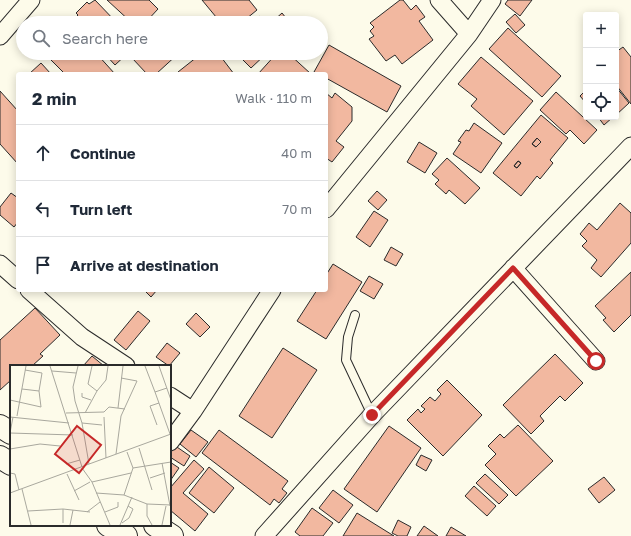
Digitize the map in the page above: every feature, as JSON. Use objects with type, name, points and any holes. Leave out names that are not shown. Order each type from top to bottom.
[{"type":"main road","points":[[0,426],[10,432]]},
{"type":"main road","points":[[0,457],[10,463]]},
{"type":"main road","points":[[110,526],[126,536]]},
{"type":"main road","points":[[157,526],[172,536]]},
{"type":"street","points":[[17,16],[31,0]]},
{"type":"street","points":[[439,0],[469,34]]},
{"type":"street","points":[[328,206],[469,34],[492,0]]},
{"type":"street","points":[[0,36],[16,17]]},
{"type":"street","points":[[264,536],[372,415],[631,146]]},
{"type":"street","points":[[0,264],[16,278]]},
{"type":"street","points":[[513,268],[596,361]]},
{"type":"street","points":[[31,292],[82,336],[125,365]]},
{"type":"street","points":[[171,441],[193,411],[271,292]]},
{"type":"street","points":[[171,397],[193,411]]},
{"type":"street","points":[[104,536],[108,526]]},
{"type":"lane","points":[[355,314],[348,337],[346,360],[372,415]]},
{"type":"building","points":[[95,0],[110,16],[77,16],[78,15],[76,13],[87,2],[89,4]]},
{"type":"building","points":[[107,0],[149,0],[158,9],[152,16],[124,16]]},
{"type":"building","points":[[202,0],[249,0],[257,10],[250,16],[215,16]]},
{"type":"building","points":[[400,0],[403,0],[411,10],[416,5],[425,17],[419,21],[433,40],[402,64],[395,55],[386,61],[369,39],[374,36],[370,31],[374,27],[370,23]]},
{"type":"building","points":[[508,0],[532,0],[520,16],[505,4]]},
{"type":"building","points":[[515,14],[525,25],[516,33],[506,22]]},
{"type":"building","points":[[508,28],[561,76],[542,97],[489,49]]},
{"type":"building","points":[[329,45],[401,86],[387,112],[328,79],[328,72],[314,72],[321,60],[328,60]]},
{"type":"building","points":[[623,47],[631,57],[631,104],[619,89],[619,50]]},
{"type":"building","points":[[481,57],[533,101],[504,135],[471,106],[477,99],[458,84]]},
{"type":"building","points":[[51,60],[102,60],[113,72],[63,72]]},
{"type":"building","points":[[110,60],[120,60],[115,65]]},
{"type":"building","points":[[134,60],[171,60],[158,72],[145,72]]},
{"type":"building","points":[[193,60],[223,60],[232,72],[178,72]]},
{"type":"building","points":[[243,60],[260,60],[251,68]]},
{"type":"building","points":[[271,60],[296,60],[309,72],[260,72]]},
{"type":"building","points":[[41,63],[49,72],[31,72]]},
{"type":"building","points":[[0,91],[16,109],[16,162],[0,144]]},
{"type":"building","points":[[619,91],[629,103],[619,112]]},
{"type":"building","points":[[556,92],[583,117],[583,120],[586,120],[597,130],[584,144],[570,130],[566,134],[540,110]]},
{"type":"building","points":[[335,93],[352,107],[352,121],[336,141],[344,147],[332,162],[328,159],[328,95],[332,98]]},
{"type":"building","points":[[541,115],[568,138],[550,160],[553,163],[540,179],[537,176],[521,196],[493,173]],"holes":[[[537,138],[541,142],[536,147],[532,144]],[[518,161],[521,163],[517,168],[514,166]]]},
{"type":"building","points":[[600,120],[610,120],[604,125]]},
{"type":"building","points":[[474,123],[502,143],[481,173],[453,154],[461,142],[458,141],[466,130],[469,131]]},
{"type":"building","points":[[537,138],[541,142],[536,147],[532,144]]},
{"type":"building","points":[[419,142],[437,153],[425,173],[407,162]]},
{"type":"building","points":[[447,158],[480,188],[465,204],[449,190],[446,194],[435,184],[439,180],[432,174]]},
{"type":"building","points":[[518,161],[521,163],[517,168],[514,166]]},
{"type":"building","points":[[377,191],[387,200],[378,210],[368,201]]},
{"type":"building","points":[[11,193],[16,197],[16,224],[14,227],[0,215],[0,207]]},
{"type":"building","points":[[620,203],[631,213],[631,243],[601,277],[591,268],[597,260],[582,246],[587,241],[580,234],[589,223],[597,230]]},
{"type":"building","points":[[374,211],[388,220],[370,247],[356,237]]},
{"type":"building","points":[[391,247],[403,254],[396,266],[384,260]]},
{"type":"building","points":[[333,264],[362,282],[326,339],[297,321],[316,292],[328,292],[328,272]]},
{"type":"building","points":[[631,272],[631,315],[614,332],[603,320],[606,318],[595,306]]},
{"type":"building","points":[[369,276],[383,284],[374,299],[360,291]]},
{"type":"building","points":[[146,292],[155,292],[151,297]]},
{"type":"building","points":[[35,308],[60,335],[40,354],[43,356],[33,365],[10,365],[10,381],[0,390],[0,340]]},
{"type":"building","points":[[138,311],[150,321],[126,350],[114,340]]},
{"type":"building","points":[[196,313],[210,327],[200,337],[186,324]]},
{"type":"building","points":[[167,343],[180,353],[170,365],[156,357]]},
{"type":"building","points":[[283,348],[317,370],[272,438],[239,416]]},
{"type":"building","points":[[555,354],[583,383],[565,401],[560,396],[540,416],[544,421],[531,434],[503,405]]},
{"type":"building","points":[[92,356],[103,365],[84,365]]},
{"type":"building","points":[[447,380],[482,415],[443,456],[407,420],[418,409],[421,413],[425,409],[421,406],[430,397],[435,401],[441,394],[437,390]]},
{"type":"building","points":[[518,425],[553,461],[516,496],[485,465],[496,454],[488,446],[500,434],[504,438]]},
{"type":"building","points":[[389,426],[421,448],[377,512],[344,489]]},
{"type":"building","points":[[191,430],[208,442],[196,457],[180,444]]},
{"type":"building","points":[[219,430],[288,481],[282,489],[287,493],[279,503],[274,499],[270,505],[202,453]]},
{"type":"building","points":[[174,445],[190,456],[184,466],[171,458],[171,450]]},
{"type":"building","points":[[421,455],[432,460],[426,471],[416,465]]},
{"type":"building","points":[[194,460],[204,469],[183,493],[208,514],[195,531],[171,511],[171,487]]},
{"type":"building","points":[[171,463],[179,468],[171,480]]},
{"type":"building","points":[[209,467],[234,488],[214,513],[189,493]]},
{"type":"building","points":[[485,474],[508,495],[499,504],[476,483]]},
{"type":"building","points":[[604,477],[615,490],[599,503],[588,489]]},
{"type":"building","points":[[474,486],[496,506],[487,516],[465,496]]},
{"type":"building","points":[[333,490],[353,505],[339,523],[319,508]]},
{"type":"building","points":[[312,508],[333,523],[323,536],[300,536],[295,532]]},
{"type":"building","points":[[357,513],[394,536],[343,536]]},
{"type":"building","points":[[398,520],[411,527],[407,536],[398,536],[392,533]]},
{"type":"building","points":[[424,526],[438,536],[417,536]]},
{"type":"building","points":[[451,527],[466,536],[446,536]]},
{"type":"route","points":[[372,415],[513,268],[596,361]]}]
